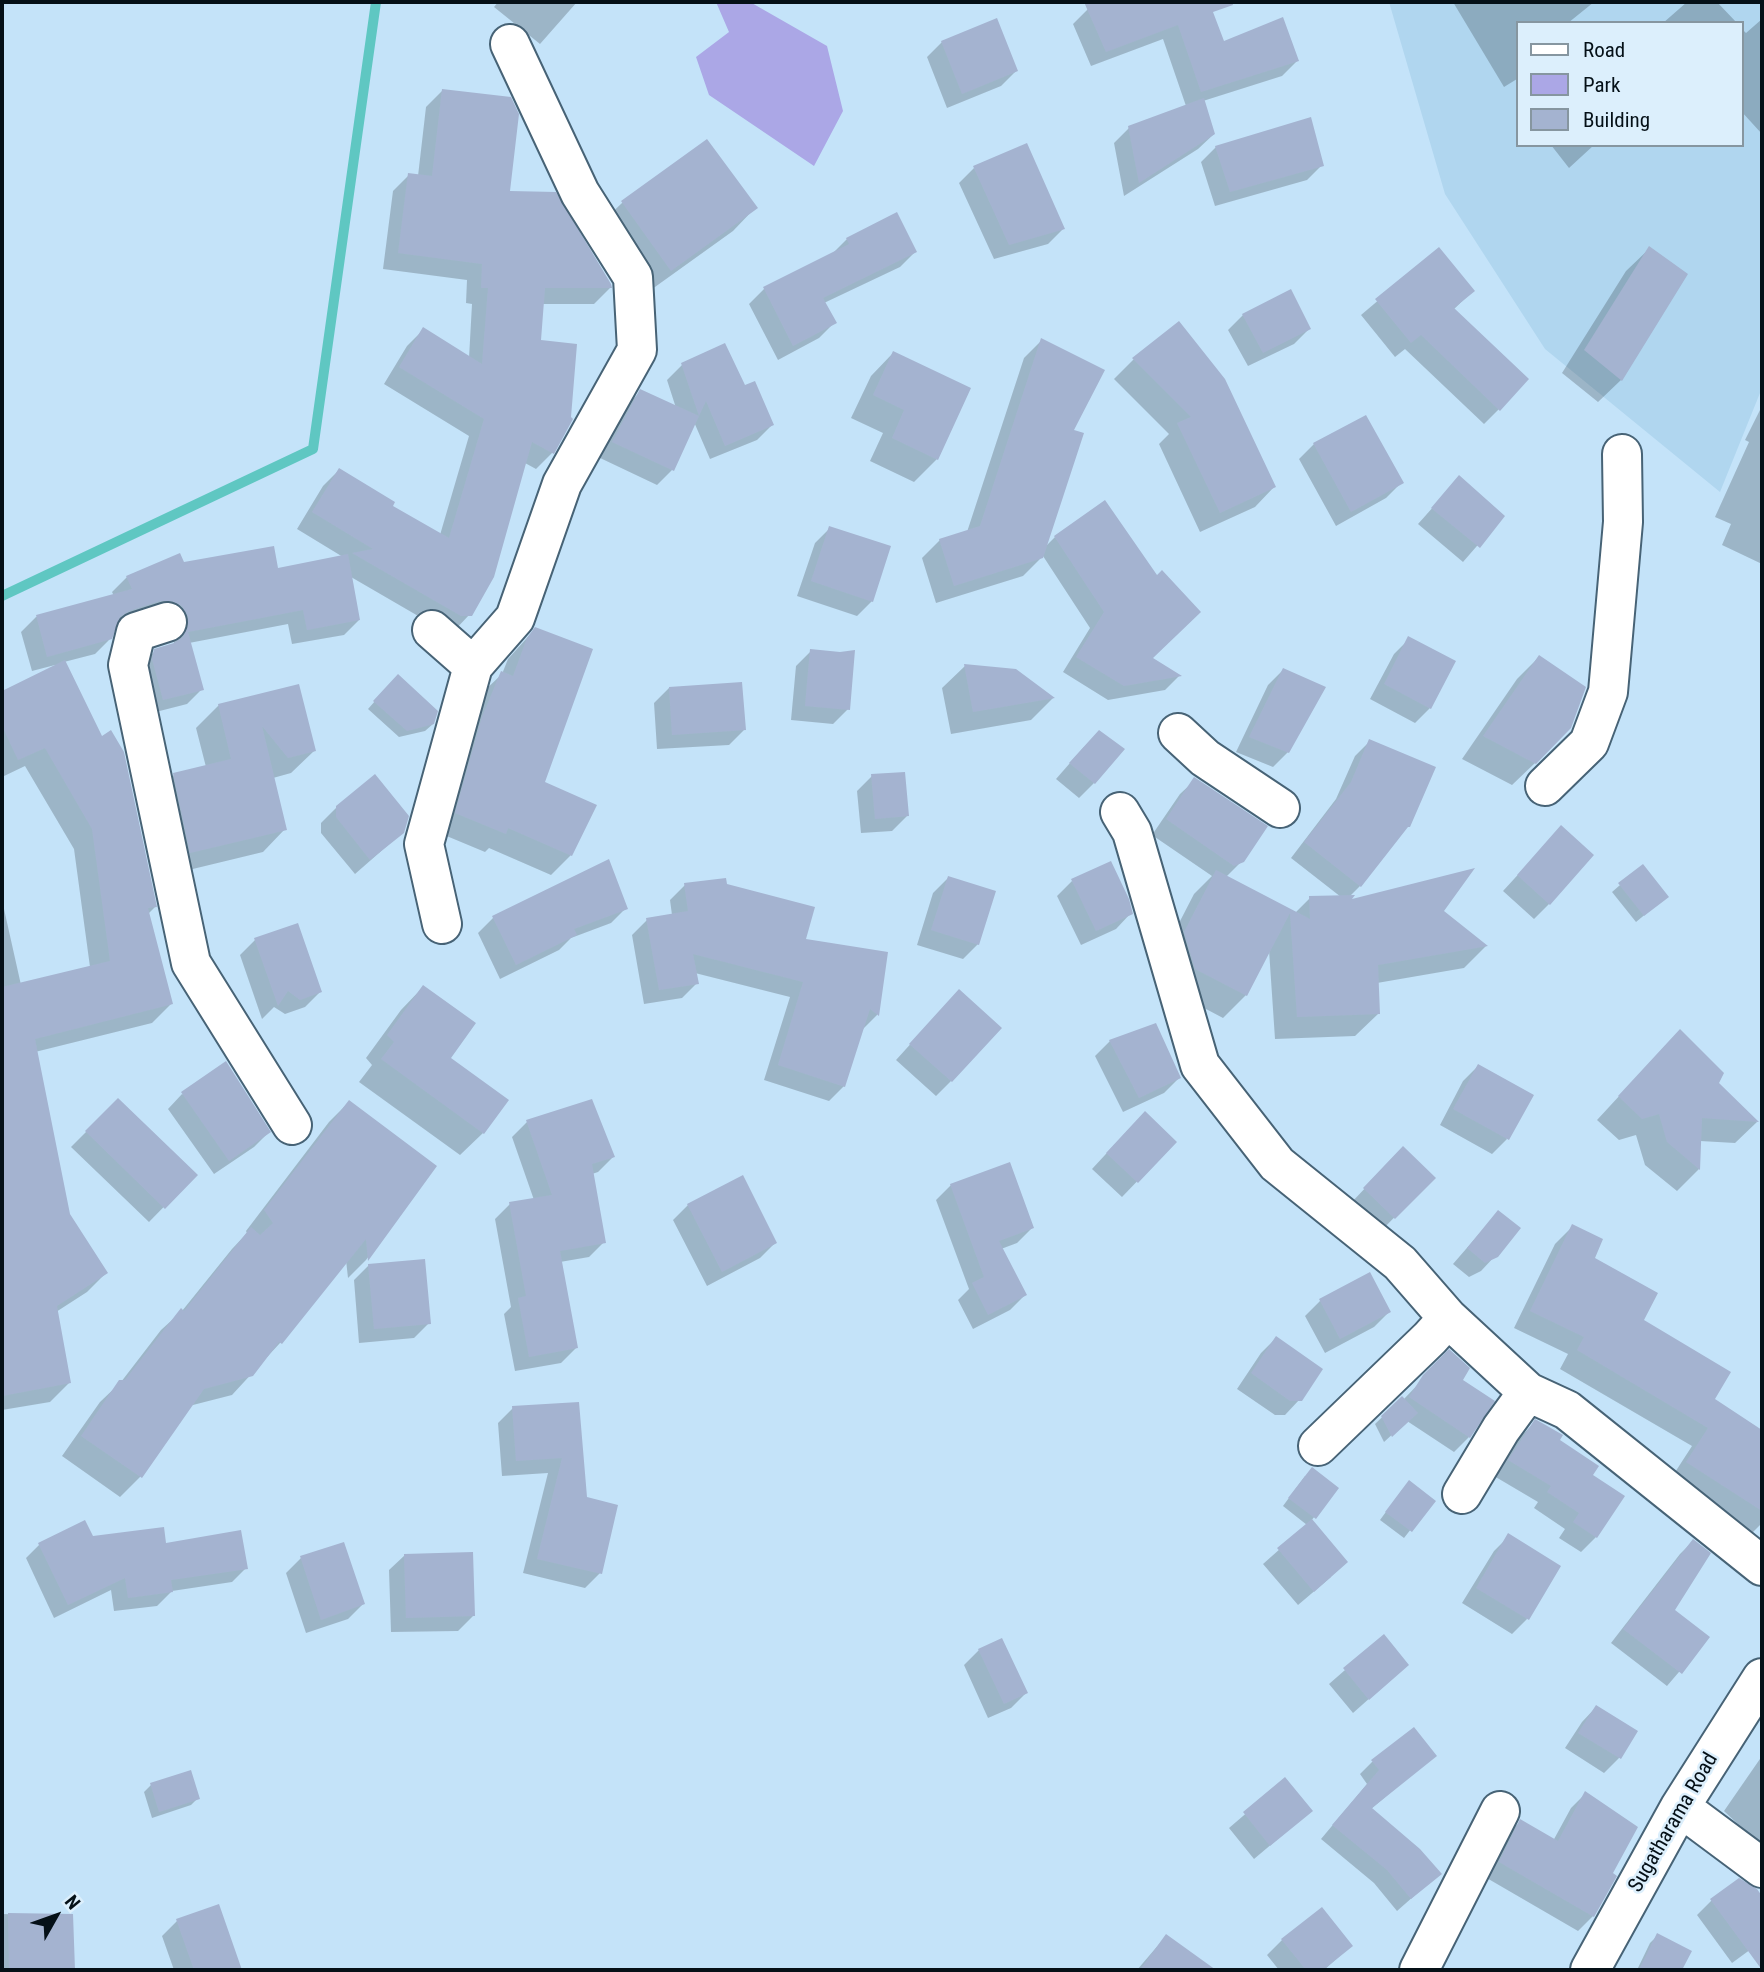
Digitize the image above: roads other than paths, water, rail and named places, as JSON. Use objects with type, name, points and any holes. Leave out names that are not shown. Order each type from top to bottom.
[{"type":"street","points":[[442,924],[424,844],[473,667],[515,618],[562,484],[638,350],[633,277],[579,193],[510,44]]},
{"type":"street","points":[[1545,786],[1589,743],[1608,692],[1622,522],[1622,454]]},
{"type":"street","points":[[167,622],[136,632],[128,665],[191,963],[292,1125]]},
{"type":"street","points":[[432,630],[473,667]]},
{"type":"street","points":[[1178,733],[1205,758],[1280,808]]},
{"type":"street","points":[[1120,813],[1132,832],[1200,1065],[1277,1164],[1400,1262],[1448,1318],[1528,1392],[1567,1410],[1762,1566]]},
{"type":"street","points":[[1318,1446],[1448,1318]]},
{"type":"street","points":[[1462,1494],[1501,1429],[1528,1392]]},
{"type":"street","name":"Sugatharama Road","points":[[1590,1970],[1680,1807],[1762,1678]]},
{"type":"street","points":[[1680,1807],[1762,1868]]},
{"type":"street","points":[[1419,1970],[1500,1811]]},
{"type":"waterway","points":[[2,596],[313,449],[376,2]]}]
